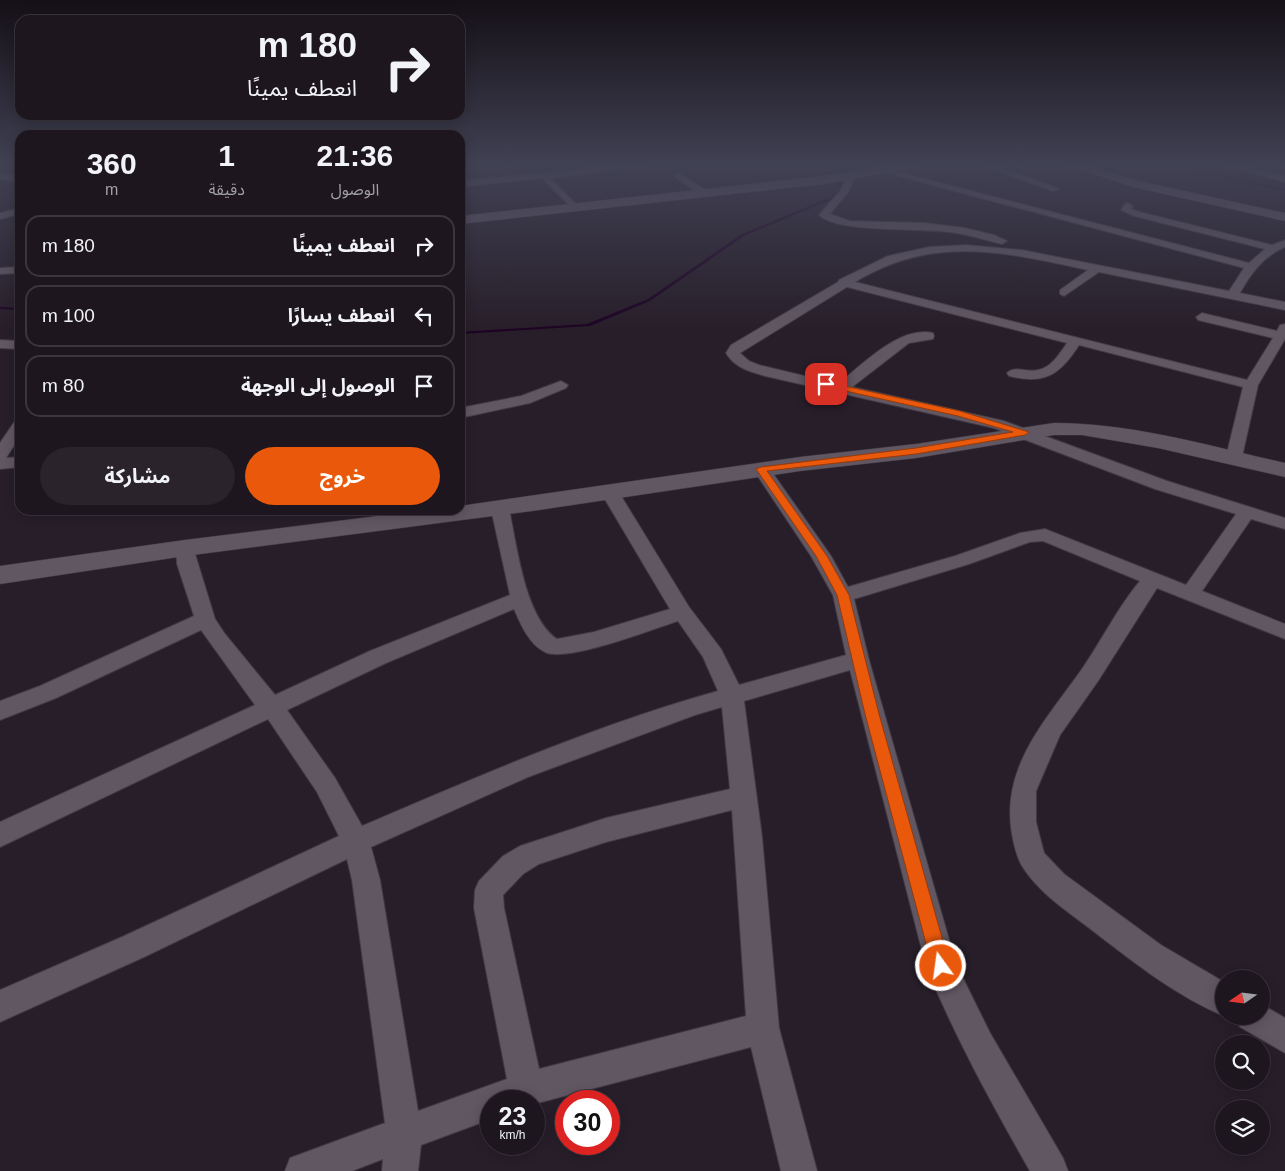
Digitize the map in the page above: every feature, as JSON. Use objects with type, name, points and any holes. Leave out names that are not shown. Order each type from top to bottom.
[{"type":"street","points":[[835,221],[853,224],[950,230],[999,240],[1009,244],[1016,252]]},
{"type":"street","points":[[1078,221],[1249,266]]},
{"type":"street","points":[[1163,221],[1272,248]]},
{"type":"street","points":[[1233,295],[1249,266],[1272,248],[1285,243]]},
{"type":"street","points":[[1285,306],[1098,266],[1016,252],[966,248],[912,252],[887,259],[843,282],[736,348],[733,352],[736,359],[760,370],[960,414],[1025,432],[1096,461],[1246,513],[1285,524]]},
{"type":"street","points":[[1064,292],[1098,266]]},
{"type":"street","points":[[0,272],[15,270]]},
{"type":"street","points":[[843,282],[1252,385]]},
{"type":"street","points":[[1202,317],[1284,332],[1252,385],[1234,457]]},
{"type":"street","points":[[841,388],[904,340],[914,336],[928,336]]},
{"type":"street","points":[[1014,373],[1036,377],[1046,374],[1067,353],[1075,341]]},
{"type":"street","points":[[0,344],[15,345]]},
{"type":"street","points":[[465,413],[525,400],[561,385]]},
{"type":"street","points":[[465,513],[761,469],[925,450],[1054,428],[1082,429],[1158,441],[1285,470]]},
{"type":"street","points":[[0,455],[15,432]]},
{"type":"street","points":[[0,464],[15,462]]},
{"type":"street","points":[[761,469],[821,556],[843,595],[858,660],[941,966],[956,1003],[1001,1088],[1050,1171]]},
{"type":"street","points":[[609,492],[682,612],[713,654],[732,696],[763,1028],[799,1171]]},
{"type":"street","points":[[500,509],[520,600],[538,635],[554,648],[562,648],[591,640],[682,612]]},
{"type":"street","points":[[1190,594],[1246,513]]},
{"type":"street","points":[[0,575],[185,548],[452,515]]},
{"type":"street","points":[[843,595],[962,560],[1027,537],[1042,535],[1055,538],[1285,632]]},
{"type":"street","points":[[185,548],[187,564],[205,619],[217,639],[253,686],[273,708],[326,784],[356,841],[366,880],[404,1135],[400,1171]]},
{"type":"street","points":[[1153,579],[1142,592],[1090,675],[1050,730],[1023,791],[1026,836],[1033,860],[1054,883],[1150,956],[1215,995]]},
{"type":"street","points":[[0,835],[378,658],[520,600]]},
{"type":"street","points":[[0,710],[48,692],[205,619]]},
{"type":"street","points":[[0,1006],[133,948],[356,841],[518,770],[689,708],[858,660]]},
{"type":"street","points":[[742,797],[606,830],[530,855],[513,865],[489,890],[490,908],[526,1090],[763,1028]]},
{"type":"street","points":[[1266,1025],[1285,1037]]},
{"type":"street","points":[[303,1171],[480,1107]]},
{"type":"waterway","points":[[465,333],[588,325],[649,300],[743,235],[778,221]]},
{"type":"waterway","points":[[0,308],[15,309]]},
{"type":"route","points":[[826,384],[960,414],[1025,432],[990,440],[916,451],[761,469],[821,556],[843,595],[872,714],[941,966]]}]
